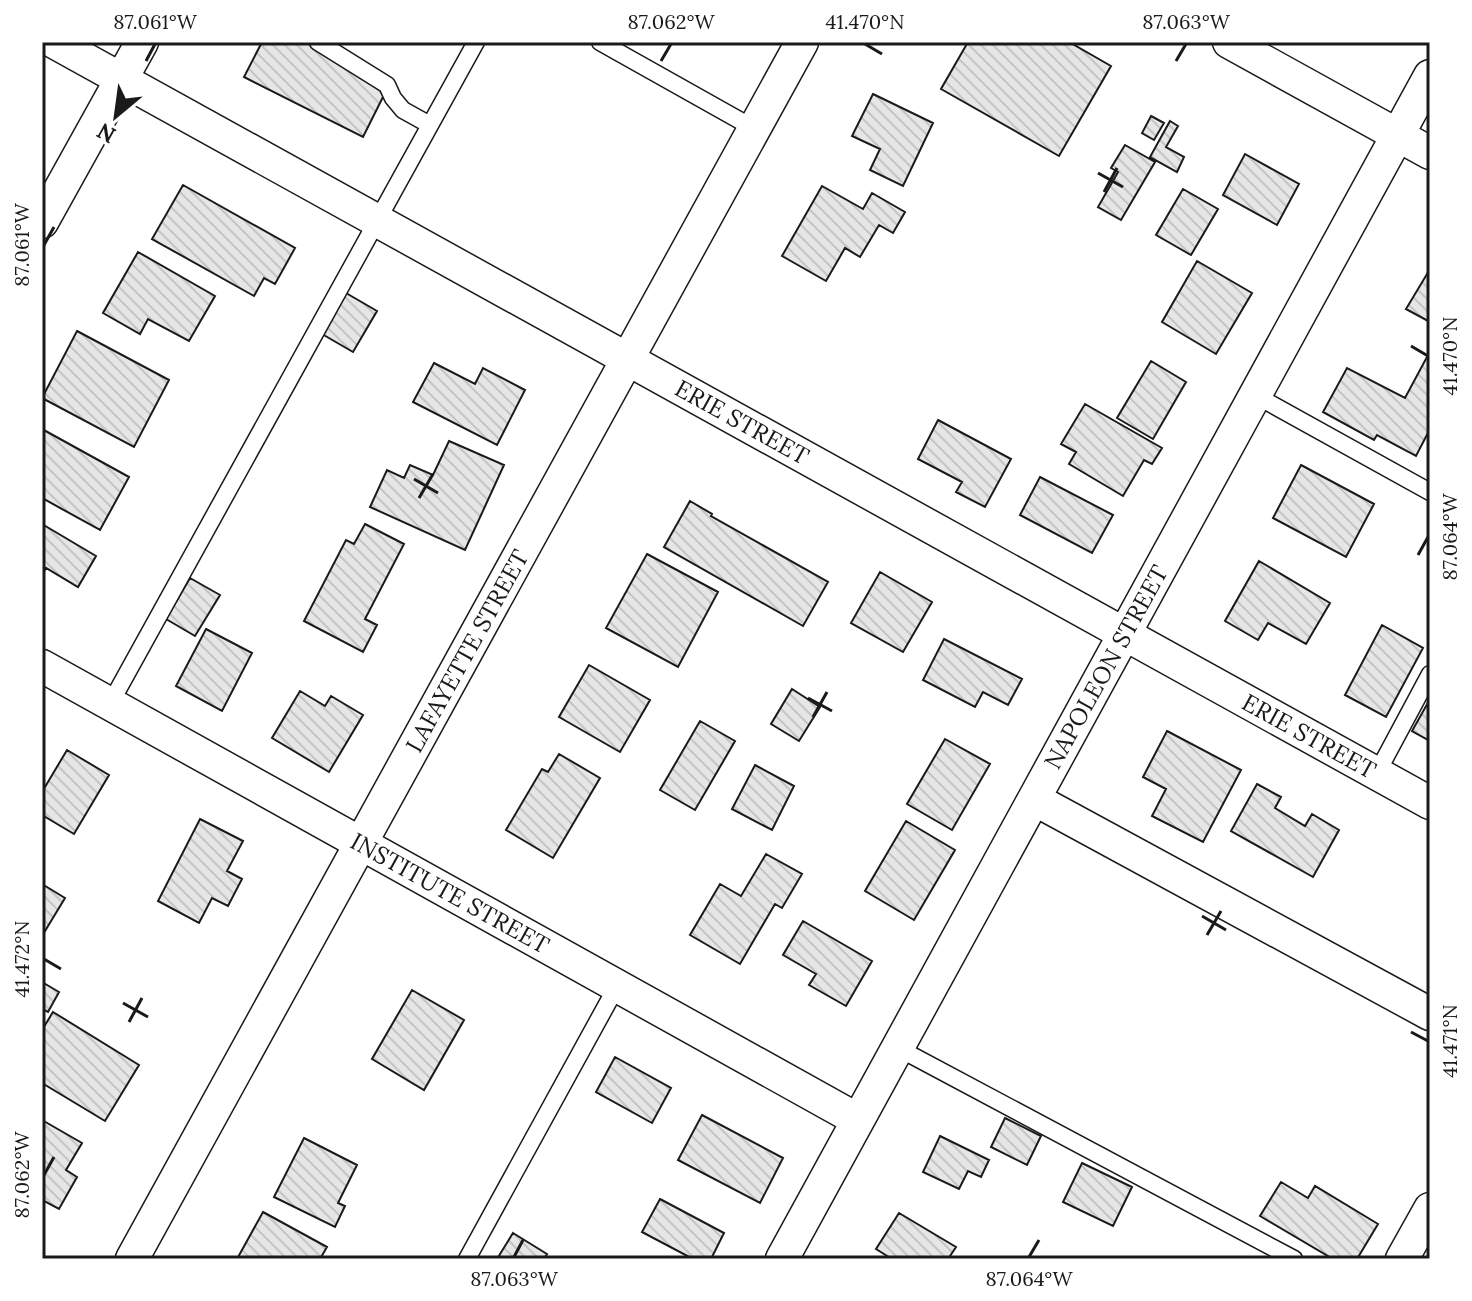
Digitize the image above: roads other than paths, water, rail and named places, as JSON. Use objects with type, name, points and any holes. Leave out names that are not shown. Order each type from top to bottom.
[{"type":"street","name":"ERIE STREET","points":[[54,42],[1430,803]]},
{"type":"street","points":[[42,222],[142,42]]},
{"type":"street","name":"LAFAYETTE STREET","points":[[132,1259],[802,42]]},
{"type":"street","points":[[1229,42],[1430,153]]},
{"type":"street","name":"NAPOLEON STREET","points":[[782,1259],[1430,76]]},
{"type":"street","name":"INSTITUTE STREET","points":[[42,666],[858,1120]]},
{"type":"street","points":[[1034,799],[1430,1014]]},
{"type":"street","points":[[1402,1259],[1430,1209]]},
{"type":"lane","points":[[318,42],[387,85],[403,110],[430,125]]},
{"type":"lane","points":[[110,704],[476,42]]},
{"type":"lane","points":[[600,42],[755,129]]},
{"type":"lane","points":[[1255,395],[1430,492]]},
{"type":"lane","points":[[1377,773],[1430,674]]},
{"type":"lane","points":[[467,1259],[617,986]]},
{"type":"lane","points":[[898,1048],[1294,1259]]}]
